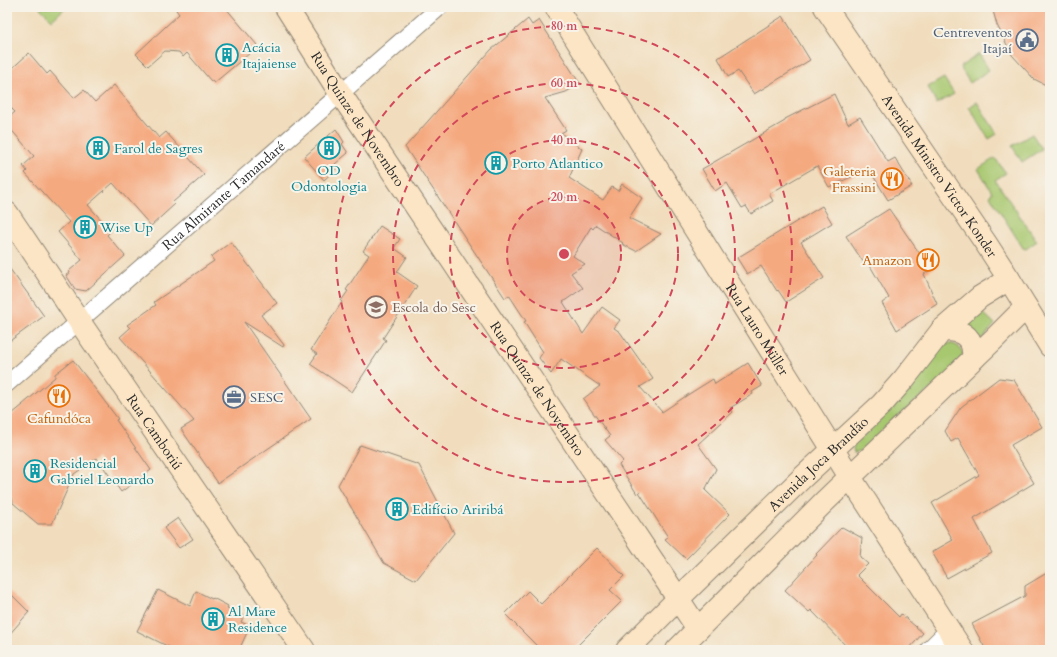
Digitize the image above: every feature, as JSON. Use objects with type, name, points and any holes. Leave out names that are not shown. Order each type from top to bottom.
[{"type":"main road","name":"Rua Quinze de Novembro","points":[[286,7],[340,93],[698,629]]},
{"type":"main road","name":"Rua Lauro Müller","points":[[556,7],[850,477],[962,650]]},
{"type":"main road","name":"Avenida Ministro Victor Konder","points":[[825,7],[1009,279],[1050,346]]},
{"type":"main road","name":"Rua Camboriú","points":[[7,213],[304,650]]},
{"type":"main road","name":"Avenida Joca Brandão","points":[[627,650],[678,599],[882,404],[904,379],[942,330],[980,297],[1009,279]]},
{"type":"main road","points":[[677,650],[850,477],[993,340],[1026,306]]},
{"type":"main road","points":[[942,330],[954,330],[966,335],[972,345],[974,358]]},
{"type":"street","name":"Rua Almirante Tamandaré","points":[[7,384],[440,7]]},
{"type":"street","points":[[928,650],[949,629]]},
{"type":"green space","points":[[39,7],[66,7],[52,20]]},
{"type":"green space","points":[[979,54],[989,70],[970,83],[960,67]]},
{"type":"green space","points":[[944,78],[954,94],[937,104],[928,87]]},
{"type":"green space","points":[[977,102],[997,134],[989,139],[969,107]]},
{"type":"green space","points":[[1032,134],[1042,149],[1022,162],[1012,146]]},
{"type":"green space","points":[[995,158],[1006,173],[995,180],[1037,241],[1026,249],[1023,248],[990,196],[992,192],[978,169]]},
{"type":"green space","points":[[982,312],[995,324],[977,345],[960,327]]},
{"type":"green space","points":[[946,344],[956,345],[963,353],[958,367],[895,418],[860,451],[854,452],[854,445],[887,411],[942,346]]},
{"type":"building","points":[[174,7],[225,7],[257,45],[255,47],[256,48],[214,83],[187,53],[183,57],[179,52],[165,51],[148,66],[136,54],[179,14]]},
{"type":"building","name":"Centreventos Itajaí","points":[[992,7],[1050,7],[1050,87],[1034,79],[1012,55],[997,25]]},
{"type":"building","points":[[783,16],[810,60],[754,94],[738,71],[728,77],[718,58]]},
{"type":"building","points":[[528,19],[532,25],[539,20],[580,84],[566,92],[545,98],[566,130],[561,133],[582,149],[569,178],[603,200],[612,187],[618,191],[622,184],[642,198],[629,218],[661,234],[636,251],[622,244],[623,243],[596,225],[593,229],[591,227],[573,256],[585,264],[571,273],[583,288],[563,302],[583,334],[602,307],[620,320],[614,328],[620,332],[653,379],[640,387],[662,412],[713,379],[715,384],[748,363],[762,386],[752,392],[753,394],[730,408],[733,412],[698,444],[716,469],[705,490],[730,514],[686,559],[665,539],[668,537],[639,492],[637,494],[619,465],[623,461],[605,440],[610,436],[583,399],[600,386],[561,359],[551,374],[539,358],[543,352],[524,322],[526,321],[509,295],[505,298],[405,147],[491,50]]},
{"type":"building","points":[[29,53],[47,74],[50,71],[74,98],[84,90],[95,102],[114,85],[159,138],[166,132],[204,175],[173,202],[175,204],[151,226],[113,183],[88,205],[111,231],[107,235],[125,256],[86,291],[75,289],[66,275],[70,273],[69,271],[82,260],[58,232],[69,222],[25,173],[27,171],[23,166],[34,156],[7,125],[7,119],[15,112],[7,104],[7,73]]},
{"type":"building","points":[[834,94],[848,124],[860,117],[888,162],[895,158],[912,186],[888,200],[869,169],[829,187],[817,166],[769,194],[773,201],[751,214],[746,206],[742,208],[727,183],[715,191],[702,169],[785,121],[785,119]]},
{"type":"building","name":"OD Odontologia","points":[[336,129],[344,142],[342,144],[348,153],[335,164],[338,167],[324,180],[304,157]]},
{"type":"building","points":[[822,206],[832,223],[801,242],[824,278],[786,302],[761,266],[747,274],[737,258]]},
{"type":"building","points":[[889,209],[920,254],[929,249],[939,265],[924,274],[937,304],[897,330],[882,303],[889,298],[869,264],[866,266],[846,236]]},
{"type":"building","name":"Escola do Sesc","points":[[380,226],[400,239],[394,248],[407,257],[397,272],[417,286],[383,338],[386,340],[352,392],[310,364],[317,354],[311,350],[342,302],[341,301],[348,291],[346,290],[369,255],[363,251]]},
{"type":"building","name":"SESC","points":[[231,242],[277,303],[261,315],[284,345],[283,347],[244,322],[311,419],[218,483],[181,429],[194,421],[120,337],[130,328],[127,325],[156,305],[154,302],[214,261],[211,257]]},
{"type":"building","points":[[7,265],[44,316],[7,343]]},
{"type":"building","points":[[73,360],[118,419],[116,420],[151,470],[121,492],[97,458],[74,474],[52,524],[38,524],[13,503],[12,498],[7,494],[7,418],[55,377],[55,374]]},
{"type":"building","points":[[999,378],[1014,380],[1042,427],[1011,445],[1034,483],[974,519],[992,553],[947,578],[932,552],[953,540],[932,503],[979,475],[958,438],[951,442],[945,431],[961,407]]},
{"type":"building","name":"Edifício Ariribá","points":[[360,445],[419,465],[454,533],[416,580],[384,563],[338,485]]},
{"type":"building","points":[[178,518],[193,539],[179,548],[164,528]]},
{"type":"building","points":[[842,527],[862,538],[860,557],[868,564],[857,575],[899,617],[901,614],[923,633],[908,650],[850,650],[811,610],[809,612],[785,590]]},
{"type":"building","points":[[597,548],[624,576],[610,590],[622,601],[573,650],[541,650],[505,614],[528,591],[541,604]]},
{"type":"building","points":[[1050,571],[1050,646],[1044,650],[986,650],[972,624],[1025,596],[1025,586]]},
{"type":"building","points":[[7,590],[29,612],[7,637]]},
{"type":"building","name":"Al Mare Residence","points":[[158,590],[190,606],[196,591],[212,599],[213,598],[228,606],[227,608],[244,616],[241,622],[250,626],[239,650],[175,650],[137,631]]},
{"type":"place","name":"Centreventos Itajaí","points":[[1027,40]]},
{"type":"place","name":"Acácia Itajaiense","points":[[227,55]]},
{"type":"place","name":"Farol de Sagres","points":[[98,148]]},
{"type":"place","name":"OD Odontologia","points":[[329,148]]},
{"type":"place","name":"Porto Atlantico","points":[[496,163]]},
{"type":"place","name":"Galeteria Frassini","points":[[892,179]]},
{"type":"place","name":"Wise Up","points":[[85,227]]},
{"type":"place","name":"Amazon","points":[[928,260]]},
{"type":"place","name":"Escola do Sesc","points":[[376,307]]},
{"type":"place","name":"Cafundóca","points":[[59,396]]},
{"type":"place","name":"SESC","points":[[234,397]]},
{"type":"place","name":"Residencial Gabriel Leonardo","points":[[35,471]]},
{"type":"place","name":"Edifício Ariribá","points":[[397,509]]},
{"type":"place","name":"Al Mare Residence","points":[[213,619]]}]
